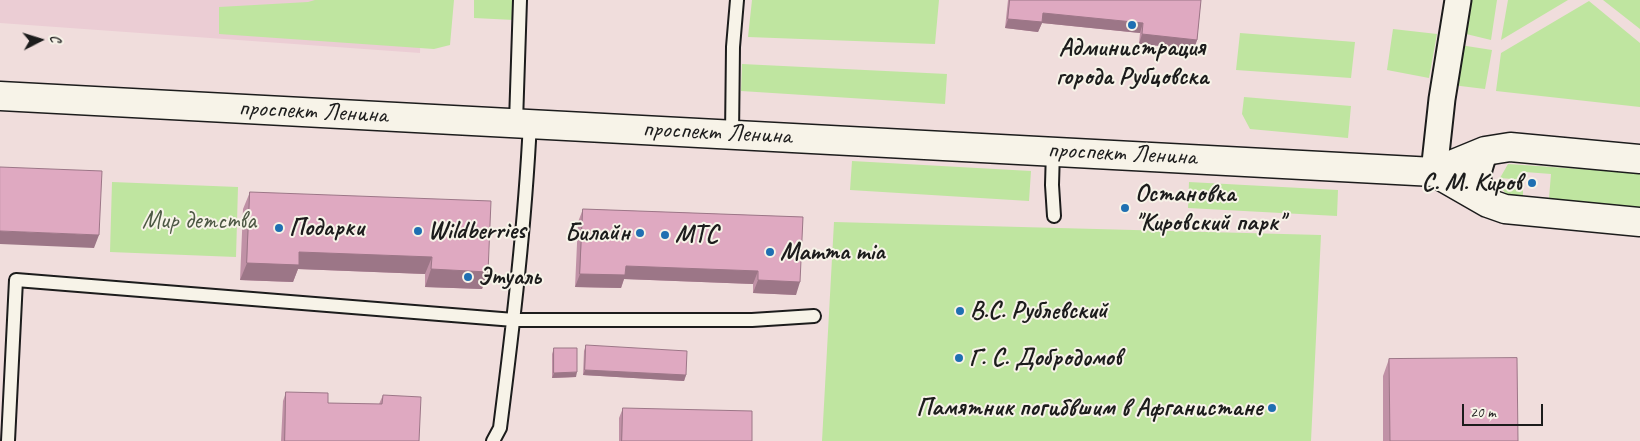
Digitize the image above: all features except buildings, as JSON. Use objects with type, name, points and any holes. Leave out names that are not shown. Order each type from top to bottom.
[{"type":"main road","name":"проспект Ленина","points":[[0,96],[1053,150],[1434,172],[1485,151],[1510,147],[1640,159]]},
{"type":"main road","name":"проспект Ленина","points":[[1434,172],[1488,203],[1504,208],[1640,222]]},
{"type":"street","points":[[1434,172],[1442,99],[1458,0]]},
{"type":"street","points":[[1485,151],[1478,171],[1478,184],[1488,203]]},
{"type":"lane","points":[[493,441],[500,428],[514,320],[526,189],[520,0]]},
{"type":"lane","points":[[732,134],[736,0]]},
{"type":"lane","points":[[1053,150],[1052,185],[1054,216]]},
{"type":"lane","points":[[8,441],[16,280],[514,320],[752,320],[814,316]]},
{"type":"shaded area","points":[[0,0],[422,0],[420,53],[0,23]]},
{"type":"green space","points":[[315,0],[454,0],[450,45],[434,49],[219,34],[219,7]]},
{"type":"green space","points":[[474,0],[515,0],[514,20],[474,18]]},
{"type":"green space","points":[[752,0],[939,0],[935,44],[748,37]]},
{"type":"green space","points":[[1468,0],[1497,0],[1491,40],[1462,33]]},
{"type":"green space","points":[[1508,0],[1568,0],[1501,40]]},
{"type":"green space","points":[[1603,0],[1640,0],[1640,29]]},
{"type":"green space","points":[[1589,1],[1640,43],[1640,107],[1496,91],[1501,53]]},
{"type":"green space","points":[[1393,29],[1437,34],[1429,78],[1387,70]]},
{"type":"green space","points":[[1240,33],[1355,42],[1351,78],[1236,70]]},
{"type":"green space","points":[[1460,45],[1492,50],[1485,89],[1452,85]]},
{"type":"green space","points":[[742,64],[947,74],[945,104],[741,91]]},
{"type":"green space","points":[[1244,97],[1351,106],[1348,138],[1250,129],[1242,114]]},
{"type":"green space","points":[[852,161],[1031,171],[1029,201],[850,190]]},
{"type":"green space","points":[[1508,164],[1640,173],[1640,215],[1515,203],[1499,186],[1523,187],[1523,196],[1549,198],[1551,174],[1525,172],[1523,180],[1500,178]]},
{"type":"green space","name":"Мир детства","points":[[112,182],[238,187],[236,257],[110,252]]},
{"type":"green space","points":[[1189,182],[1338,190],[1337,216],[1188,208]]},
{"type":"green space","points":[[834,222],[1321,235],[1311,441],[822,441]]},
{"type":"place","name":"Администрация города Рубцовска","points":[[1132,25]]},
{"type":"place","name":"С. М. Киров","points":[[1532,183]]},
{"type":"place","name":"Остановка \"Кировский парк\"","points":[[1125,208]]},
{"type":"place","name":"Подарки","points":[[279,228]]},
{"type":"place","name":"Wildberries","points":[[418,231]]},
{"type":"place","name":"Билайн","points":[[640,233]]},
{"type":"place","name":"МТС","points":[[665,235]]},
{"type":"place","name":"Mamma mia","points":[[770,252]]},
{"type":"place","name":"Этуаль","points":[[468,277]]},
{"type":"place","name":"В.С. Рублевский","points":[[960,311]]},
{"type":"place","name":"Г. С. Добродомов","points":[[959,358]]},
{"type":"place","name":"Памятник погибвшим в Афганистане","points":[[1272,408]]}]
